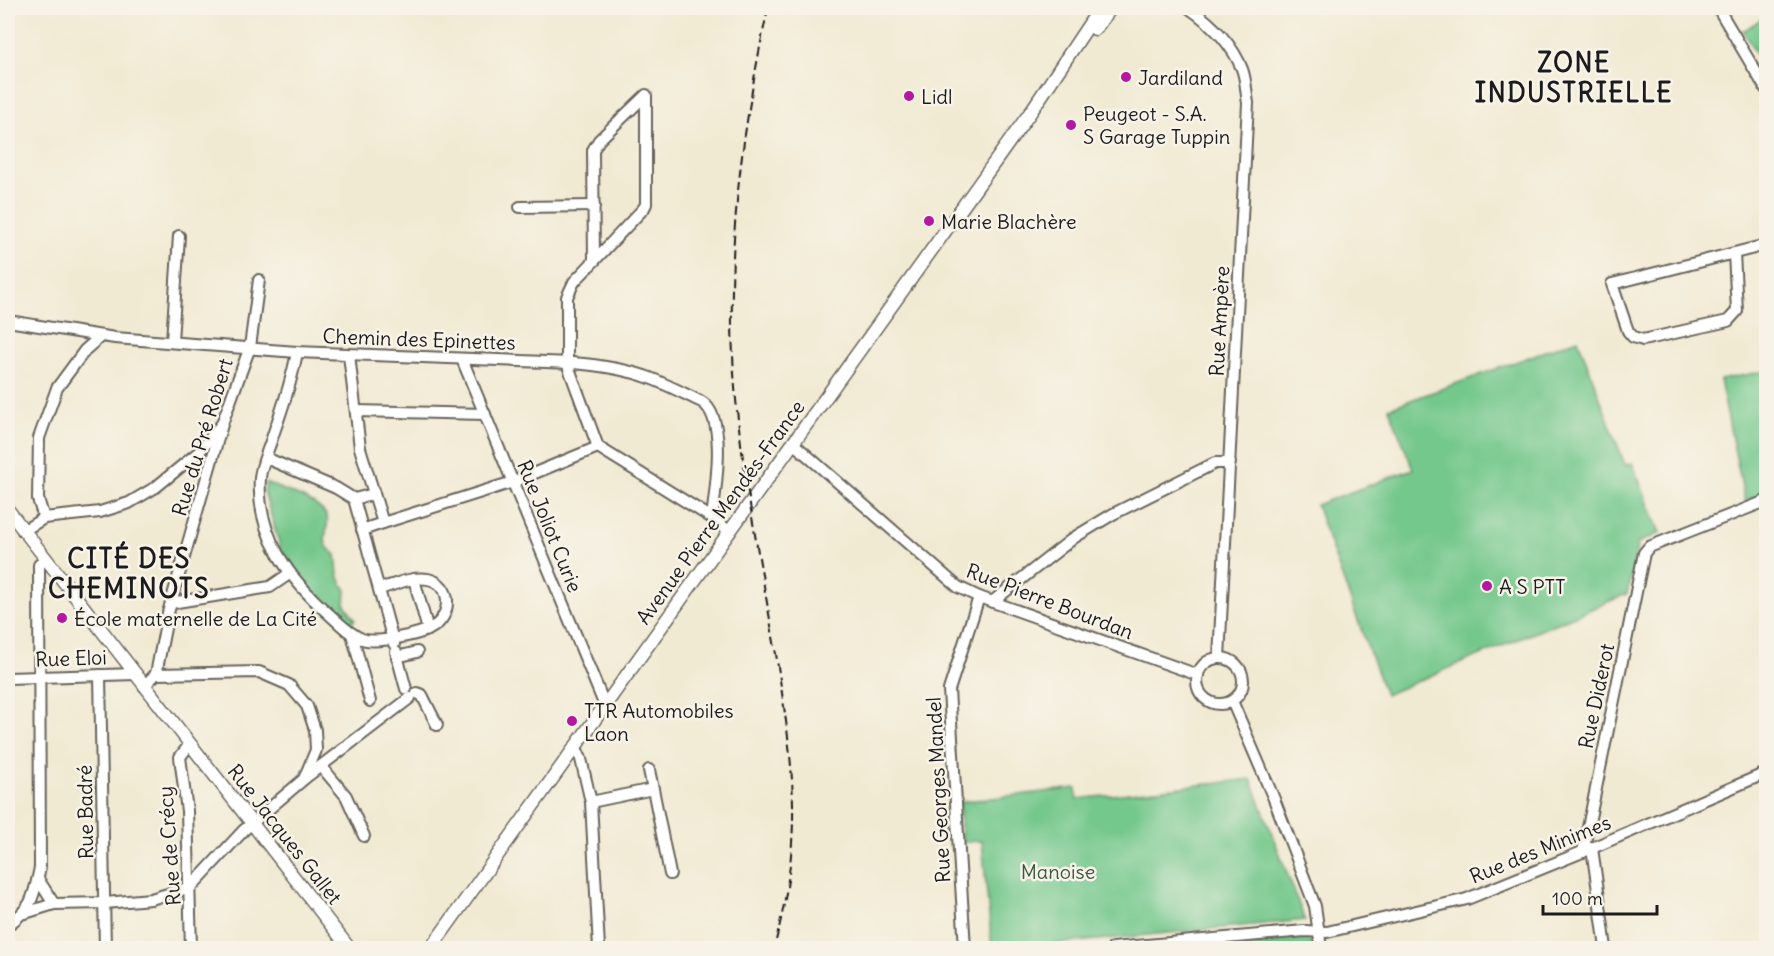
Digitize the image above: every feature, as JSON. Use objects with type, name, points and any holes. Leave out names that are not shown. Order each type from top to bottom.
[{"type":"main road","name":"Avenue Pierre Mendés-France","points":[[431,948],[1040,99],[1100,8]]},
{"type":"main road","name":"Avenue Pierre Mendés-France","points":[[1040,99],[1067,68],[1111,8]]},
{"type":"main road","name":"Rue Jacques Gallet","points":[[8,510],[16,525],[349,948]]},
{"type":"street","name":"Rue Ampère","points":[[1189,8],[1202,17],[1229,44],[1243,71],[1248,103],[1219,658]]},
{"type":"street","points":[[1718,8],[1767,89]]},
{"type":"street","points":[[594,261],[594,146],[646,95],[646,204],[644,208],[594,261],[574,282],[567,297],[567,363],[598,447],[712,518],[730,532]]},
{"type":"street","points":[[520,207],[594,206]]},
{"type":"street","points":[[172,341],[179,236]]},
{"type":"street","points":[[1734,253],[1737,311],[1728,321],[1643,340],[1633,337],[1628,331],[1612,284],[1734,253],[1767,245]]},
{"type":"street","name":"Rue du Pré Robert","points":[[156,674],[171,603],[223,421],[249,347],[260,280]]},
{"type":"street","name":"Chemin des Epinettes","points":[[8,321],[101,336],[297,352],[592,365],[650,378],[709,406],[713,414],[718,452],[712,518]]},
{"type":"street","points":[[44,518],[38,499],[39,438],[57,388],[85,350],[101,336]]},
{"type":"street","points":[[297,352],[290,386],[260,477],[263,511],[276,553],[289,574],[317,604],[352,634],[395,648],[417,652]]},
{"type":"street","points":[[349,355],[360,448],[383,523]]},
{"type":"street","name":"Rue Joliot Curie","points":[[462,359],[605,706]]},
{"type":"street","points":[[356,411],[485,414]]},
{"type":"street","points":[[16,525],[44,518],[100,512],[129,503],[156,487],[200,451],[223,421]]},
{"type":"street","name":"Rue Pierre Bourdan","points":[[794,444],[958,587],[992,602],[1198,675]]},
{"type":"street","points":[[362,530],[513,482],[598,447]]},
{"type":"street","points":[[266,458],[336,488],[354,499],[395,648],[411,694]]},
{"type":"street","points":[[992,602],[1075,537],[1113,514],[1215,463],[1230,463]]},
{"type":"street","points":[[354,499],[374,494]]},
{"type":"street","name":"Rue Diderot","points":[[1606,948],[1588,850],[1644,553],[1647,549],[1767,501]]},
{"type":"street","points":[[25,913],[34,894],[40,868],[39,565],[45,559]]},
{"type":"street","points":[[171,603],[270,587],[289,574]]},
{"type":"street","points":[[379,589],[414,579],[427,579],[436,582],[447,596],[443,619],[395,648]]},
{"type":"street","points":[[414,579],[428,630]]},
{"type":"street","name":"Rue Georges Mandel","points":[[964,948],[949,690],[979,597]]},
{"type":"street","points":[[352,634],[370,701]]},
{"type":"street","points":[[1219,658],[1234,662],[1243,677],[1241,692],[1232,701],[1219,704],[1206,699],[1198,688],[1198,675],[1207,662],[1219,658]]},
{"type":"street","points":[[144,686],[156,674],[259,672],[289,685],[311,714],[315,730],[316,750],[304,779]]},
{"type":"street","name":"Rue Eloi","points":[[8,678],[135,674]]},
{"type":"street","name":"Rue Badré","points":[[99,675],[105,948]]},
{"type":"street","points":[[8,925],[25,913],[54,904],[105,903],[151,898],[191,887],[251,823],[411,694],[422,695],[437,725]]},
{"type":"street","points":[[1232,701],[1270,789],[1315,906],[1321,948]]},
{"type":"street","name":"Rue de Crécy","points":[[190,744],[180,757],[187,811],[191,948]]},
{"type":"street","points":[[576,748],[581,759],[591,802],[599,948]]},
{"type":"street","points":[[316,750],[346,796],[364,836]]},
{"type":"street","points":[[649,770],[670,874]]},
{"type":"street","name":"Rue des Minimes","points":[[1113,948],[1304,931],[1327,932],[1467,899],[1588,850],[1767,772]]},
{"type":"street","points":[[591,802],[653,789]]},
{"type":"street","points":[[38,879],[54,904]]},
{"type":"green space","points":[[1766,16],[1766,72],[1743,31]]},
{"type":"green space","points":[[1578,339],[1625,465],[1632,463],[1660,533],[1638,543],[1627,594],[1385,695],[1316,505],[1413,469],[1389,408]]},
{"type":"green space","points":[[1766,371],[1766,493],[1745,501],[1720,380]]},
{"type":"green space","points":[[266,483],[309,501],[323,511],[327,517],[325,542],[336,555],[339,577],[346,590],[345,605],[355,619],[351,624],[292,572],[294,568],[287,556],[283,557],[279,549],[264,491]]},
{"type":"green space","name":"Manoise","points":[[1251,779],[1305,920],[992,948],[982,841],[962,842],[959,802],[1076,788],[1077,799]]},
{"type":"green space","points":[[1305,938],[1312,942],[1312,948],[1196,948]]},
{"type":"railway","points":[[768,8],[749,109],[736,207],[732,307],[737,410],[750,504],[780,680],[792,781],[793,821],[789,869],[785,901],[774,948]]},
{"type":"place","name":"Jardiland","points":[[1126,77]]},
{"type":"place","name":"Lidl","points":[[909,96]]},
{"type":"place","name":"Peugeot - S.A. S Garage Tuppin","points":[[1071,125]]},
{"type":"place","name":"Marie Blachère","points":[[929,221]]},
{"type":"place","name":"A S PTT","points":[[1487,586]]},
{"type":"place","name":"École maternelle de La Cité","points":[[62,618]]},
{"type":"place","name":"TTR Automobiles Laon","points":[[572,721]]},
{"type":"district","name":"ZONE INDUSTRIELLE","points":[[1574,76]]},
{"type":"district","name":"CITÉ DES CHEMINOTS","points":[[129,573]]}]
